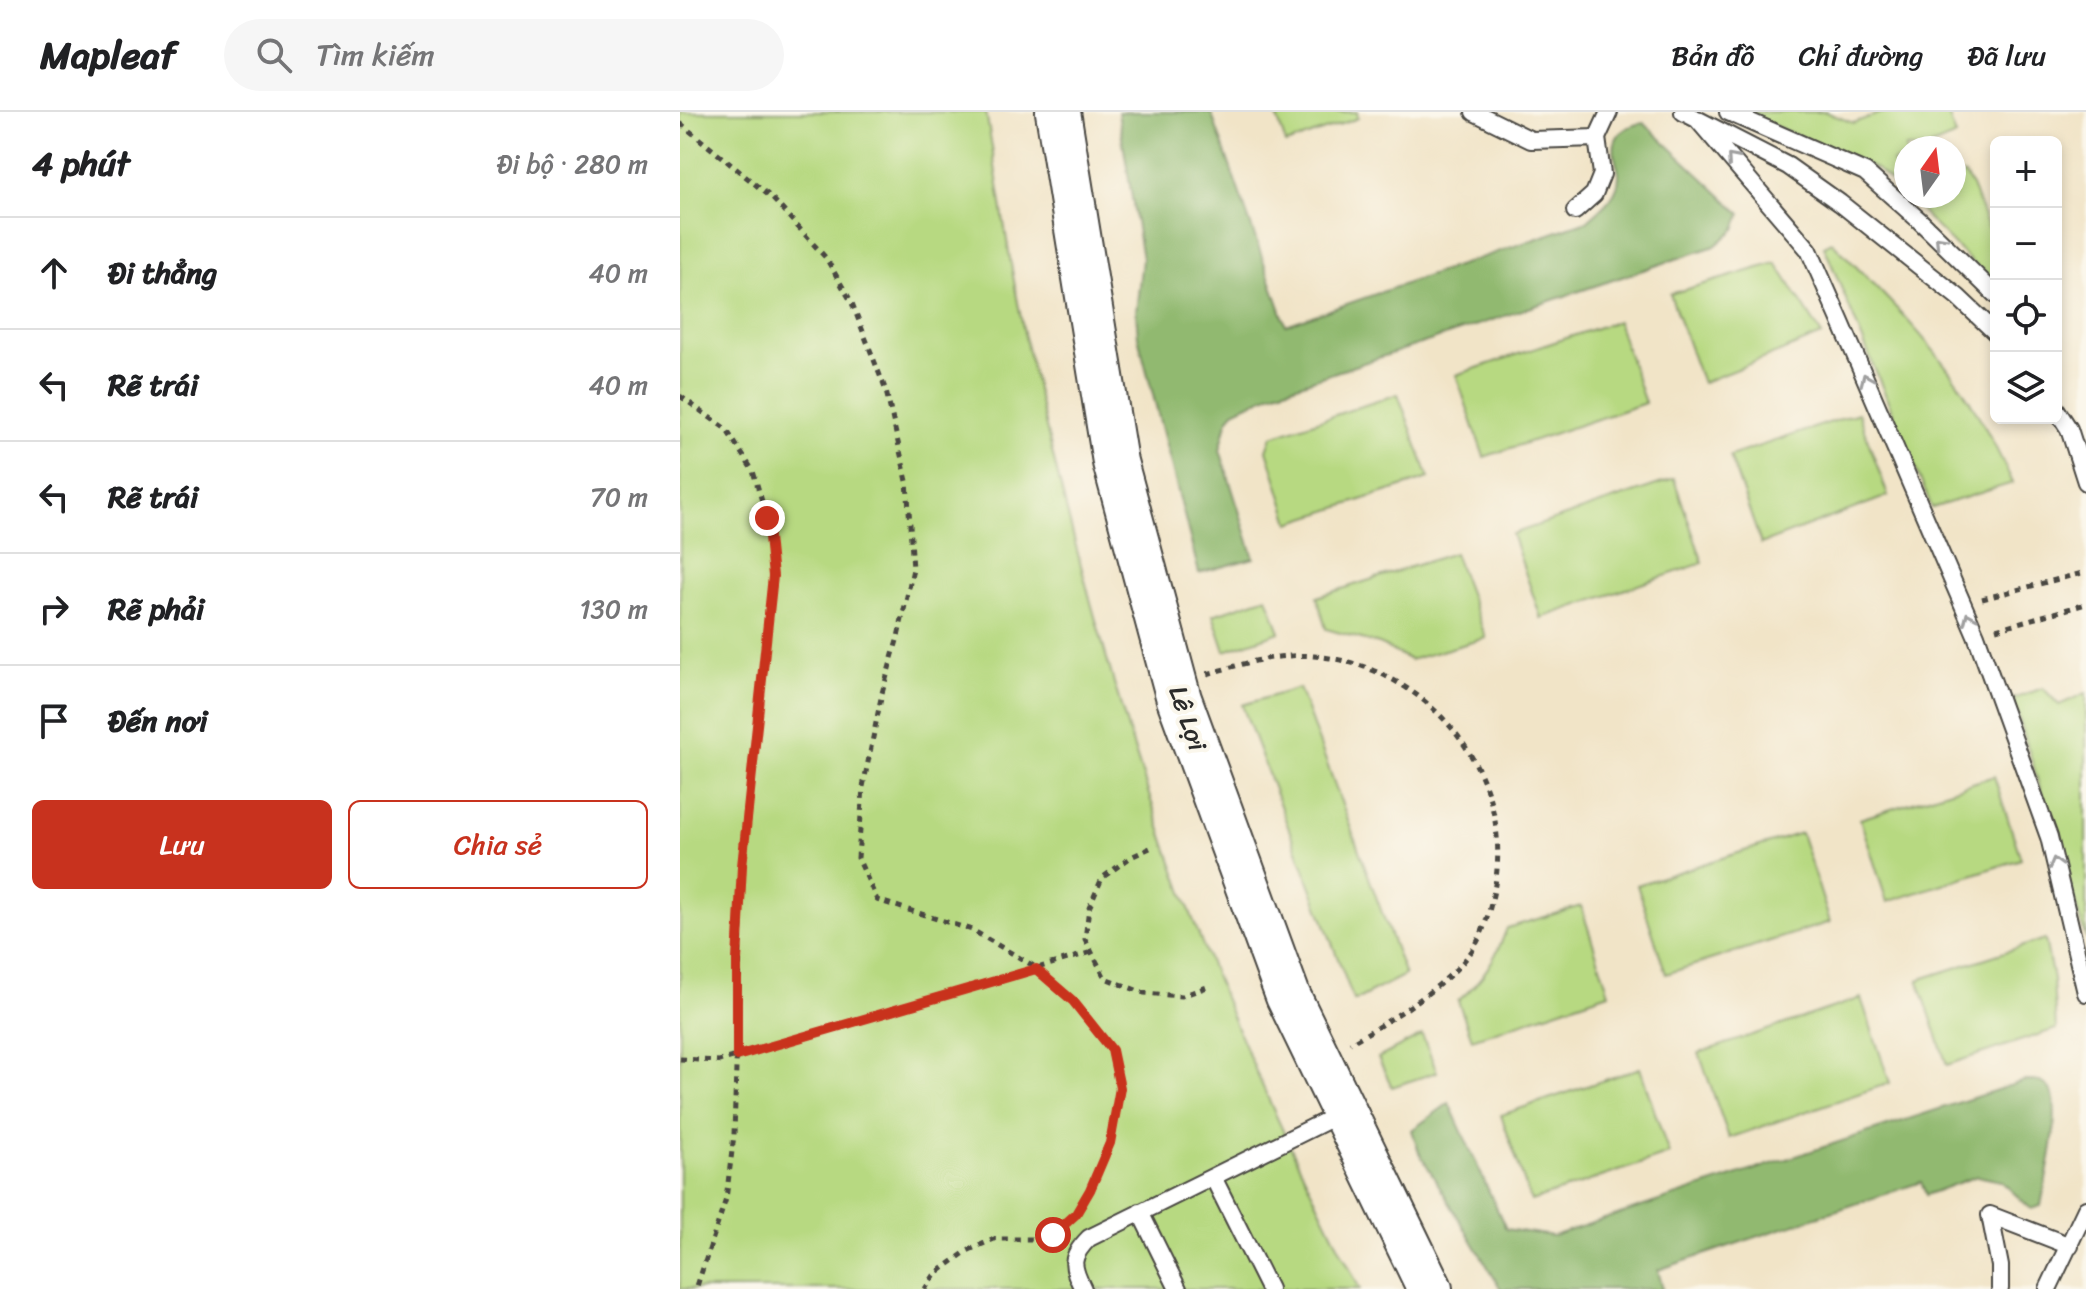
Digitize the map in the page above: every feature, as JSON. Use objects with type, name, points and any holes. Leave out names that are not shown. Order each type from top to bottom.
[{"type":"main road","name":"Lê Lợi","points":[[1058,112],[1115,462],[1175,683],[1288,996],[1430,1289]]},
{"type":"lane","points":[[1474,112],[1531,140],[1597,138]]},
{"type":"lane","points":[[1575,211],[1594,194],[1602,174],[1597,138],[1609,112]]},
{"type":"lane","points":[[1728,112],[1865,172],[1990,289]]},
{"type":"lane","points":[[1690,116],[1788,166],[1840,203],[1958,297],[1990,327]]},
{"type":"lane","points":[[1690,116],[1809,250],[1976,635],[2049,837],[2086,993]]},
{"type":"lane","points":[[2062,418],[2069,429],[2086,482]]},
{"type":"lane","points":[[1083,1289],[1073,1270],[1075,1251],[1089,1238],[1344,1112]]},
{"type":"lane","points":[[1213,1177],[1269,1289]]},
{"type":"lane","points":[[2048,1289],[2086,1209]]},
{"type":"lane","points":[[1140,1212],[1178,1289]]},
{"type":"lane","points":[[2000,1289],[2000,1266],[1990,1215],[2070,1246]]},
{"type":"path","points":[[680,123],[772,198],[826,258],[852,303],[886,391],[907,481],[913,569],[882,693],[863,787],[858,858],[877,900],[972,930],[1036,969],[1073,1001],[1112,1050],[1120,1088],[1110,1143],[1076,1214],[1053,1235],[1034,1239],[994,1239],[967,1251],[935,1274],[925,1289]]},
{"type":"path","points":[[680,396],[726,429],[753,471],[767,518],[773,576],[742,866],[734,1135],[726,1199],[696,1289]]},
{"type":"path","points":[[1963,604],[2086,572]]},
{"type":"path","points":[[1976,635],[2086,604]]},
{"type":"path","points":[[1175,683],[1277,656],[1315,656],[1340,661],[1373,671],[1425,701],[1459,735],[1481,770],[1494,811],[1499,864],[1492,901],[1471,952],[1447,977],[1373,1030],[1323,1057],[1317,1056]]},
{"type":"path","points":[[1150,848],[1131,857],[1102,878],[1089,908],[1085,939],[1105,978],[1144,993],[1182,996],[1207,987]]},
{"type":"path","points":[[680,1059],[719,1061],[1092,952]]},
{"type":"green space","points":[[680,112],[986,112],[1028,351],[1104,650],[1150,798],[1202,943],[1238,1031],[1360,1289],[680,1289]]},
{"type":"green space","points":[[1118,112],[1211,112],[1286,325],[1587,221],[1616,189],[1619,175],[1614,148],[1617,137],[1637,124],[1644,123],[1741,214],[1735,229],[1715,246],[1270,394],[1234,411],[1227,422],[1220,450],[1254,558],[1199,573],[1138,337],[1136,312],[1142,259]]},
{"type":"green space","points":[[1279,112],[1357,112],[1358,118],[1286,144],[1277,117]]},
{"type":"green space","points":[[1741,112],[1826,112],[1853,123],[1884,112],[1947,112],[1956,136],[1894,136],[1894,185],[1877,169]]},
{"type":"green space","points":[[1966,177],[1990,232],[1990,281],[1918,208],[1966,208]]},
{"type":"green space","points":[[1832,242],[1897,308],[1942,361],[1980,417],[2013,483],[1932,508],[1824,246]]},
{"type":"green space","points":[[1776,263],[1822,335],[1702,383],[1670,294]]},
{"type":"green space","points":[[1617,321],[1645,403],[1484,457],[1456,375]]},
{"type":"green space","points":[[1398,394],[1429,478],[1290,523],[1267,450],[1272,436]]},
{"type":"green space","points":[[1858,413],[1888,496],[1761,544],[1730,456]]},
{"type":"green space","points":[[1674,479],[1703,563],[1541,618],[1512,534]]},
{"type":"green space","points":[[1454,553],[1486,638],[1410,660],[1379,644],[1326,629],[1317,597]]},
{"type":"green space","points":[[1267,597],[1280,632],[1225,651],[1213,615]]},
{"type":"green space","points":[[1299,688],[1405,975],[1354,1001],[1242,705]]},
{"type":"green space","points":[[2043,688],[2059,705],[2086,693],[2086,939],[2013,699]]},
{"type":"green space","points":[[1994,776],[2021,859],[1887,902],[1860,819]]},
{"type":"green space","points":[[1801,833],[1830,922],[1666,974],[1637,885]]},
{"type":"green space","points":[[1581,906],[1609,993],[1472,1039],[1458,1001],[1488,968],[1507,928]]},
{"type":"green space","points":[[2045,939],[2053,980],[2056,1029],[1947,1065],[1918,980]]},
{"type":"green space","points":[[1861,998],[1890,1083],[1729,1138],[1699,1053]]},
{"type":"green space","points":[[1422,1035],[1437,1072],[1392,1087],[1378,1058]]},
{"type":"green space","points":[[1640,1068],[1669,1154],[1531,1201],[1501,1115]]},
{"type":"green space","points":[[2024,1081],[2040,1082],[2048,1087],[2055,1109],[2041,1206],[2031,1209],[2001,1181],[1977,1176],[1926,1195],[1921,1182],[1658,1270],[1663,1289],[1501,1289],[1419,1152],[1412,1130],[1449,1103],[1506,1229],[1553,1236]]},
{"type":"route","points":[[767,518],[773,576],[742,866],[737,960],[737,1056],[1036,969],[1073,1001],[1112,1050],[1120,1088],[1110,1143],[1090,1190],[1076,1214],[1053,1235]]}]
